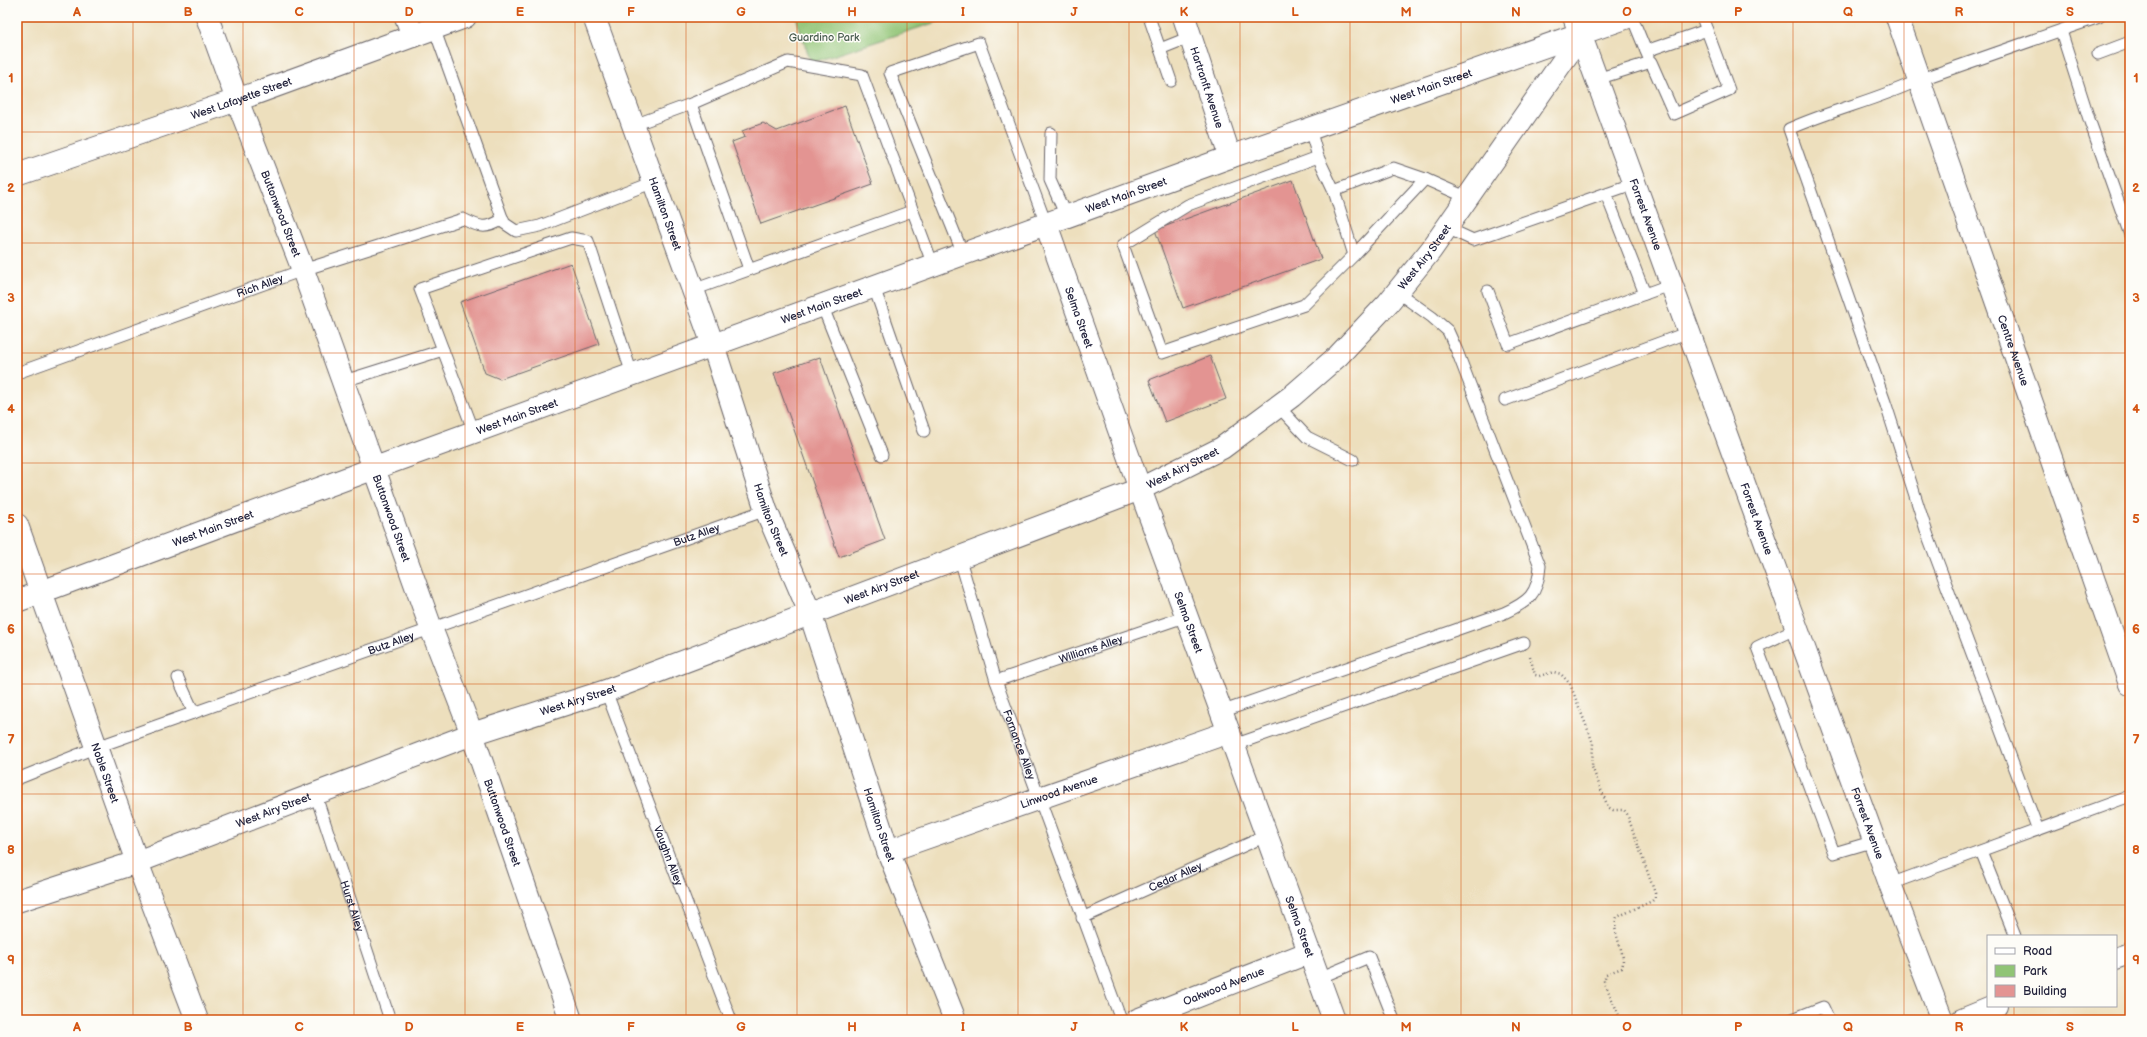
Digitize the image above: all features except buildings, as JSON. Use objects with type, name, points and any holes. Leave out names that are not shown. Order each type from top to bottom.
[{"type":"street","name":"Buttonwood Street","points":[[207,17],[344,381],[431,628],[472,734],[571,1020]]},
{"type":"street","name":"West Lafayette Street","points":[[17,175],[237,100],[409,26],[434,28],[465,17]]},
{"type":"street","name":"Hamilton Street","points":[[594,17],[713,345],[766,510],[810,613],[888,851],[956,1020]]},
{"type":"street","name":"West Main Street","points":[[17,601],[632,374],[1310,129],[1577,26],[1628,17]]},
{"type":"street","name":"Centre Avenue","points":[[1897,17],[2130,684]]},
{"type":"street","name":"Forrest Avenue","points":[[1577,26],[1890,884],[1942,1020]]},
{"type":"street","name":"West Airy Street","points":[[17,901],[137,862],[472,734],[606,691],[959,556],[1140,489],[1222,448],[1278,406],[1338,356],[1397,292],[1447,228],[1468,198],[1577,26]]},
{"type":"street","name":"Hartranft Avenue","points":[[1187,27],[1230,157]]},
{"type":"street","name":"Selma Street","points":[[1046,224],[1140,489],[1221,712],[1268,835],[1334,1020]]},
{"type":"street","name":"Noble Street","points":[[17,525],[137,862],[197,1020]]},
{"type":"street","name":"Linwood Avenue","points":[[888,851],[1037,798],[1231,739]]},
{"type":"street","name":"Oakwood Avenue","points":[[1137,1020],[1310,952]]},
{"type":"street","points":[[2117,958],[2130,953]]},
{"type":"street","points":[[1962,1020],[1994,1007]]},
{"type":"lane","points":[[1148,17],[1171,81]]},
{"type":"lane","points":[[1632,17],[1674,114],[1729,90],[1702,17]]},
{"type":"lane","points":[[2038,830],[1928,536],[1886,405],[1789,129],[1810,120],[1896,91],[1919,80],[2098,17]]},
{"type":"lane","points":[[1160,49],[1187,27]]},
{"type":"lane","points":[[434,28],[504,223],[516,231],[540,226],[654,182]]},
{"type":"lane","points":[[1646,51],[1707,30]]},
{"type":"lane","points":[[2061,31],[2089,119],[2130,235]]},
{"type":"lane","points":[[2098,54],[2130,42]]},
{"type":"lane","points":[[963,254],[890,73],[980,43],[1046,224]]},
{"type":"lane","points":[[634,125],[691,104],[788,62],[862,74],[932,265]]},
{"type":"lane","points":[[1597,79],[1651,62]]},
{"type":"lane","points":[[691,104],[749,269]]},
{"type":"lane","points":[[1310,129],[1318,157],[1334,191],[1354,255]]},
{"type":"lane","points":[[1051,133],[1050,180],[1066,216]]},
{"type":"lane","points":[[1318,157],[1188,205],[1123,245],[1162,354],[1304,305],[1354,255],[1425,179]]},
{"type":"lane","points":[[1334,191],[1393,168],[1425,179],[1468,198]]},
{"type":"lane","points":[[1447,228],[1473,240],[1606,194],[1635,182]]},
{"type":"lane","points":[[1606,194],[1645,294]]},
{"type":"lane","points":[[693,290],[912,211]]},
{"type":"lane","name":"Rich Alley","points":[[17,373],[303,270],[463,219],[477,226],[492,227],[503,219]]},
{"type":"lane","points":[[474,432],[420,289],[571,238],[588,241],[632,374]]},
{"type":"lane","points":[[1488,291],[1508,344],[1672,284]]},
{"type":"lane","points":[[874,286],[924,431]]},
{"type":"lane","points":[[1221,712],[1504,613],[1522,604],[1534,593],[1539,581],[1540,566],[1458,351],[1448,331],[1432,316],[1397,292]]},
{"type":"lane","points":[[822,306],[882,455]]},
{"type":"lane","points":[[1505,400],[1689,332]]},
{"type":"lane","points":[[344,381],[443,350]]},
{"type":"lane","points":[[1278,406],[1307,437],[1353,460]]},
{"type":"lane","name":"Butz Alley","points":[[17,779],[97,747],[766,510]]},
{"type":"lane","name":"Fornance Alley","points":[[959,556],[996,681],[1037,798],[1121,1020]]},
{"type":"lane","name":"Williams Alley","points":[[996,681],[1186,616]]},
{"type":"lane","points":[[1797,628],[1757,647],[1834,853],[1875,841]]},
{"type":"lane","points":[[1231,739],[1524,643]]},
{"type":"lane","points":[[178,678],[194,713]]},
{"type":"lane","name":"Vaughn Alley","points":[[606,691],[731,1020]]},
{"type":"lane","name":"Hurst Alley","points":[[315,793],[390,1020]]},
{"type":"lane","points":[[1890,884],[2130,796]]},
{"type":"lane","name":"Cedar Alley","points":[[1082,918],[1268,835]]},
{"type":"lane","points":[[1981,851],[2015,935]]},
{"type":"lane","points":[[1319,978],[1369,957],[1394,1020]]},
{"type":"lane","points":[[1790,1020],[1823,1007],[1829,1020]]},
{"type":"path","points":[[1524,643],[1530,655],[1535,675],[1539,676],[1554,672],[1561,674],[1570,684],[1593,743],[1592,767],[1608,807],[1613,810],[1624,810],[1627,814],[1655,893],[1655,898],[1652,901],[1617,917],[1613,925],[1624,961],[1622,968],[1606,974],[1604,981],[1621,1020]]},
{"type":"green space","name":"Guardino Park","points":[[796,17],[952,17],[811,63]]}]
